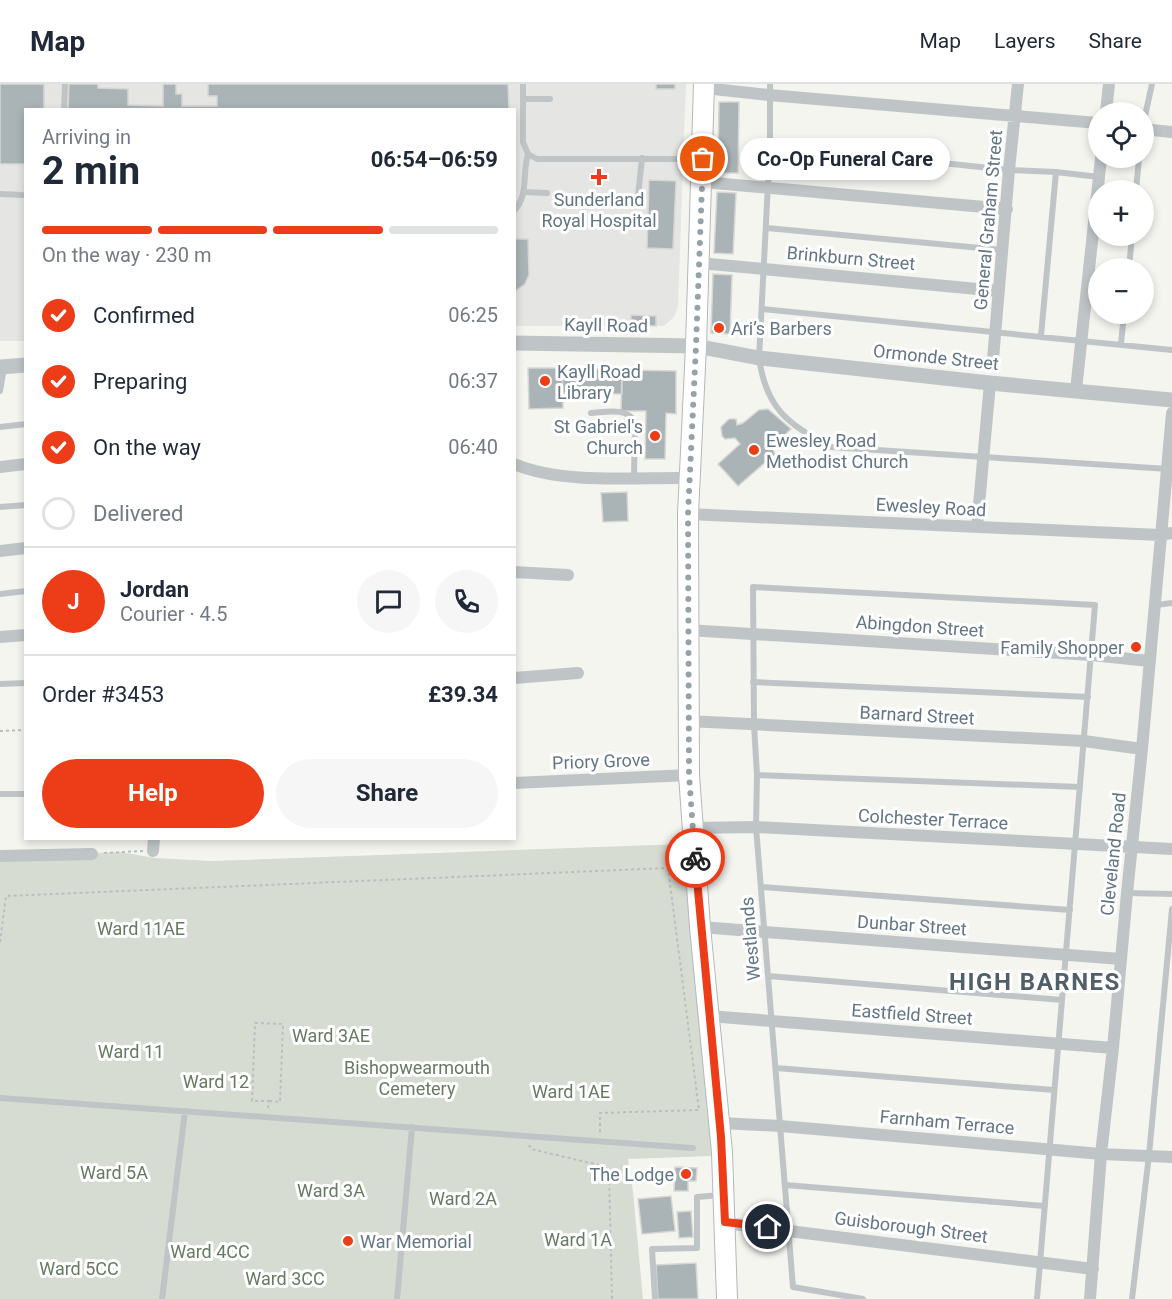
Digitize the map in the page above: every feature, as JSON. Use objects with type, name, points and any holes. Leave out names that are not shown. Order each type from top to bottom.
[{"type":"main road","points":[[704,86],[688,514],[689,775],[700,927],[720,1123],[725,1194],[727,1299]]},
{"type":"street","name":"General Graham Street","points":[[993,359],[1018,84]]},
{"type":"street","points":[[1107,102],[1109,84]]},
{"type":"street","points":[[704,86],[769,90],[1016,117],[1088,122]]},
{"type":"street","points":[[1154,129],[1172,132]]},
{"type":"street","points":[[1076,390],[1099,168]]},
{"type":"street","points":[[702,182],[1007,209]]},
{"type":"street","name":"Brinkburn Street","points":[[699,263],[999,291]]},
{"type":"street","name":"Kayll Road","points":[[516,343],[696,346]]},
{"type":"street","name":"Ormonde Street","points":[[696,346],[759,358],[1172,400]]},
{"type":"street","points":[[2,367],[24,365]]},
{"type":"street","points":[[977,527],[990,383]]},
{"type":"street","name":"Cleveland Road","points":[[1090,1299],[1101,1154],[1155,605],[1166,534],[1172,413]]},
{"type":"street","points":[[0,467],[24,464]]},
{"type":"street","points":[[516,465],[528,470],[570,477],[690,478]]},
{"type":"street","name":"Ewesley Road","points":[[688,514],[1166,534]]},
{"type":"street","points":[[0,550],[24,548]]},
{"type":"street","points":[[516,572],[568,575]]},
{"type":"street","name":"Abingdon Street","points":[[688,630],[1091,655],[1150,661]]},
{"type":"street","points":[[0,637],[24,635]]},
{"type":"street","points":[[516,678],[578,673]]},
{"type":"street","name":"Barnard Street","points":[[688,722],[1084,741],[1142,749]]},
{"type":"street","name":"Priory Grove","points":[[516,783],[689,775]]},
{"type":"street","name":"Colchester Terrace","points":[[693,828],[756,827],[1172,849]]},
{"type":"street","points":[[0,856],[92,854]]},
{"type":"street","name":"Dunbar Street","points":[[700,927],[1121,959]]},
{"type":"street","name":"Eastfield Street","points":[[708,1016],[1113,1048]]},
{"type":"street","name":"Farnham Terrace","points":[[720,1123],[780,1126],[1101,1154],[1172,1157]]},
{"type":"street","name":"Guisborough Street","points":[[725,1222],[1093,1269]]},
{"type":"lane","points":[[64,108],[65,84]]},
{"type":"lane","points":[[523,84],[523,142],[528,154],[537,159],[703,159]]},
{"type":"lane","points":[[1148,102],[1152,84]]},
{"type":"lane","points":[[769,90],[767,228],[759,358],[771,400],[797,428],[831,447],[1169,469]]},
{"type":"lane","points":[[523,99],[550,99]]},
{"type":"lane","points":[[770,145],[1098,177]]},
{"type":"lane","points":[[516,207],[524,192],[525,164],[528,154]]},
{"type":"lane","points":[[638,196],[642,158]]},
{"type":"lane","points":[[1041,336],[1056,172]]},
{"type":"lane","points":[[524,192],[547,193]]},
{"type":"lane","points":[[0,194],[22,195]]},
{"type":"lane","points":[[767,228],[1002,250]]},
{"type":"lane","points":[[762,309],[1081,339],[1172,350]]},
{"type":"lane","points":[[1121,344],[1123,324]]},
{"type":"lane","points":[[0,391],[2,367]]},
{"type":"lane","points":[[591,412],[623,412],[633,418],[635,422],[634,477]]},
{"type":"lane","points":[[0,427],[24,424]]},
{"type":"lane","points":[[0,507],[24,505]]},
{"type":"lane","name":"Westlands","points":[[863,1299],[794,1287],[756,827],[753,587],[1095,605],[1091,655]]},
{"type":"lane","points":[[0,594],[24,591]]},
{"type":"lane","points":[[1155,605],[1172,603]]},
{"type":"lane","points":[[1036,1299],[1091,655]]},
{"type":"lane","points":[[753,682],[1088,697]]},
{"type":"lane","points":[[0,684],[24,683]]},
{"type":"lane","points":[[757,775],[1080,787]]},
{"type":"lane","points":[[0,794],[24,794]]},
{"type":"lane","points":[[761,887],[1070,910]]},
{"type":"lane","points":[[1127,893],[1172,894]]},
{"type":"lane","points":[[1132,1299],[1149,1155],[1172,909]]},
{"type":"lane","points":[[768,976],[1062,1000]]},
{"type":"lane","points":[[776,1068],[1054,1090]]},
{"type":"lane","points":[[0,1098],[693,1148]]},
{"type":"lane","points":[[162,1299],[185,1111]]},
{"type":"lane","points":[[398,1299],[412,1127]]},
{"type":"lane","points":[[785,1185],[1045,1206]]},
{"type":"lane","points":[[655,1299],[652,1249],[697,1248],[697,1197],[725,1194]]},
{"type":"path","points":[[0,731],[24,730]]},
{"type":"path","points":[[92,854],[153,845]]},
{"type":"path","points":[[0,942],[6,896],[668,868],[699,1110],[600,1113],[600,1140]]},
{"type":"path","points":[[255,1023],[283,1024],[280,1102],[269,1101],[252,1101],[255,1023]]},
{"type":"path","points":[[268,1117],[269,1101]]},
{"type":"path","points":[[524,1135],[531,1149],[599,1165],[609,1173],[612,1299]]},
{"type":"shaded area","name":"Sunderland Royal Hospital","points":[[0,84],[686,84],[678,306],[674,317],[664,326],[516,326],[516,108],[24,108],[24,341],[0,341]]},
{"type":"green space","name":"Bishopwearmouth Cemetery","points":[[683,844],[712,1156],[628,1159],[643,1299],[0,1299],[0,856],[120,852],[155,858],[212,861]]},
{"type":"building","points":[[0,84],[44,84],[44,108],[24,108],[24,164],[0,164]]},
{"type":"building","points":[[69,84],[98,84],[98,88],[128,89],[128,105],[163,106],[163,84],[176,84],[176,94],[182,94],[182,106],[217,106],[217,96],[208,96],[208,84],[508,84],[509,108],[68,108]]},
{"type":"building","points":[[656,84],[675,84],[675,89],[656,89]]},
{"type":"building","points":[[719,102],[739,102],[738,173],[718,173]]},
{"type":"building","points":[[649,180],[676,181],[673,249],[647,248]]},
{"type":"building","points":[[717,192],[736,193],[733,254],[714,253]]},
{"type":"building","points":[[516,239],[528,239],[529,275],[525,284],[516,291]]},
{"type":"building","points":[[713,274],[732,275],[730,334],[711,333]]},
{"type":"building","points":[[631,315],[656,316],[656,326],[631,325]]},
{"type":"building","name":"Kayll Road Library","points":[[528,368],[562,368],[563,408],[529,409]]},
{"type":"building","points":[[562,368],[622,370],[622,394],[563,393]]},
{"type":"building","name":"St Gabriel's Church","points":[[622,370],[676,371],[676,414],[666,413],[665,459],[645,459],[646,411],[621,411]]},
{"type":"building","name":"Ewesley Road Methodist Church","points":[[768,409],[791,429],[772,447],[775,454],[738,486],[718,464],[740,444],[735,438],[725,439],[722,436],[721,427],[729,419],[736,419],[737,425],[759,410]]},
{"type":"building","points":[[627,492],[628,521],[603,522],[601,493]]},
{"type":"building","name":"The Lodge","points":[[675,1167],[697,1168],[696,1181],[688,1181],[688,1191],[674,1191]]},
{"type":"building","points":[[671,1196],[675,1231],[642,1234],[638,1199]]},
{"type":"building","points":[[691,1211],[693,1237],[679,1238],[677,1212]]},
{"type":"building","points":[[696,1263],[698,1299],[658,1299],[656,1265]]},
{"type":"way so far","points":[[695,858],[689,775],[688,514],[703,159]]},
{"type":"place","name":"Co-Op Funeral Care","points":[[703,159]]},
{"type":"place","name":"Sunderland Royal Hospital","points":[[599,177]]},
{"type":"place","name":"Ari’s Barbers","points":[[719,328]]},
{"type":"place","name":"Kayll Road Library","points":[[545,381]]},
{"type":"place","name":"St Gabriel's Church","points":[[655,436]]},
{"type":"place","name":"Ewesley Road Methodist Church","points":[[754,450]]},
{"type":"place","name":"Family Shopper","points":[[1136,647]]},
{"type":"place","name":"The Lodge","points":[[686,1174]]},
{"type":"place","name":"War Memorial","points":[[348,1241]]},
{"type":"district","name":"HIGH BARNES","points":[[1035,982]]},
{"type":"route","points":[[695,858],[721,1137],[725,1222],[768,1227]]},
{"type":"park label","name":"Ward 11AE","points":[[141,928]]},
{"type":"park label","name":"Ward 3AE","points":[[331,1035]]},
{"type":"park label","name":"Ward 11","points":[[131,1051]]},
{"type":"park label","name":"Ward 12","points":[[216,1081]]},
{"type":"park label","name":"Ward 1AE","points":[[571,1091]]},
{"type":"park label","name":"Ward 5A","points":[[114,1172]]},
{"type":"park label","name":"Ward 3A","points":[[331,1190]]},
{"type":"park label","name":"Ward 2A","points":[[463,1198]]},
{"type":"park label","name":"Ward 1A","points":[[578,1239]]},
{"type":"park label","name":"Ward 4CC","points":[[210,1251]]},
{"type":"park label","name":"Ward 5CC","points":[[79,1268]]},
{"type":"park label","name":"Ward 3CC","points":[[285,1278]]}]
